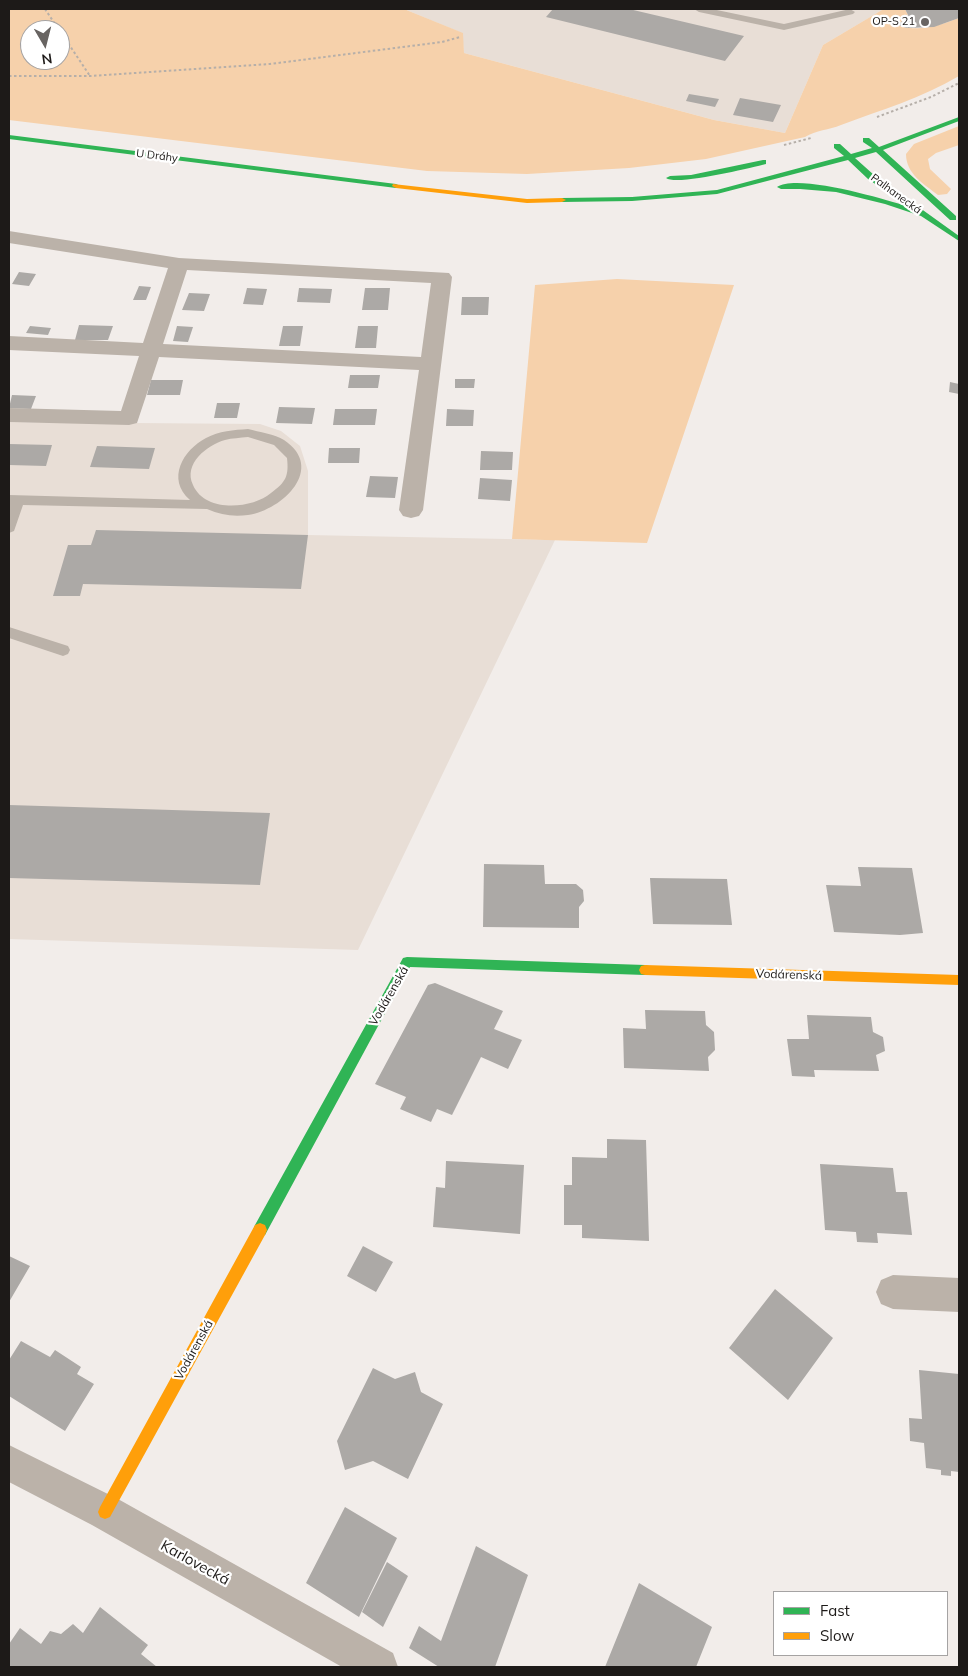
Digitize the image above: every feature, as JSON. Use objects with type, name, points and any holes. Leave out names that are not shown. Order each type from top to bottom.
[{"type":"street","points":[[717,192],[876,150],[959,119]]},
{"type":"street","points":[[845,143],[880,133]]},
{"type":"street","name":"U Dráhy","points":[[9,137],[304,176],[480,195]]},
{"type":"street","name":"Palhanecká","points":[[959,224],[893,162],[876,150],[845,143],[849,157],[877,182],[959,239]]},
{"type":"street","points":[[656,180],[691,176],[772,160]]},
{"type":"street","points":[[480,195],[527,201],[632,199],[816,185],[868,195],[923,214]]},
{"type":"street","points":[[480,195],[517,189]]},
{"type":"street","points":[[9,237],[179,264],[442,277],[410,510]]},
{"type":"street","points":[[9,415],[129,418],[149,351],[179,264]]},
{"type":"street","points":[[9,343],[429,364]]},
{"type":"street","name":"Vodárenská","points":[[106,1512],[407,962],[959,980]]},
{"type":"street","points":[[893,1292],[959,1295]]},
{"type":"street","name":"Karlovecká","points":[[9,1463],[106,1512],[379,1667]]},
{"type":"lane","points":[[699,9],[784,27],[852,11]]},
{"type":"lane","points":[[835,9],[852,11]]},
{"type":"lane","points":[[9,528],[13,500],[206,505],[223,510],[241,510],[260,506],[276,499],[288,488],[295,476],[296,464],[291,452],[280,442],[266,436],[248,433],[230,434],[212,440],[198,449],[188,460],[183,473],[185,485],[193,497],[206,505]]},
{"type":"lane","points":[[9,632],[63,650]]},
{"type":"path","points":[[45,9],[53,20]]},
{"type":"path","points":[[9,76],[90,76],[270,64],[442,42],[460,37]]},
{"type":"path","points":[[70,45],[90,76]]},
{"type":"path","points":[[876,118],[931,97],[959,83]]},
{"type":"path","points":[[776,147],[814,137]]},
{"type":"shaded area","points":[[9,9],[404,9],[463,33],[464,53],[714,120],[785,133],[823,45],[882,10],[905,9],[908,15],[899,25],[914,28],[937,25],[959,18],[959,76],[931,91],[886,109],[805,137],[706,159],[629,168],[527,174],[427,171],[9,120]]},
{"type":"shaded area","points":[[404,9],[884,9],[823,45],[785,133],[714,120],[464,53],[462,33]]},
{"type":"shaded area","points":[[959,126],[959,145],[936,153],[928,159],[930,169],[951,189],[947,194],[938,195],[912,173],[906,154],[914,144]]},
{"type":"shaded area","points":[[617,279],[734,285],[647,543],[512,539],[535,285]]},
{"type":"shaded area","points":[[9,422],[260,424],[281,431],[300,446],[308,471],[308,535],[555,540],[358,950],[9,939]]},
{"type":"building","points":[[553,9],[629,9],[744,36],[725,61],[546,17]]},
{"type":"building","name":"OP-S 21","points":[[905,9],[959,9],[959,18],[934,27],[906,28],[898,25],[908,15]]},
{"type":"building","points":[[689,94],[719,99],[715,107],[686,101]]},
{"type":"building","points":[[740,98],[781,105],[773,122],[733,115]]},
{"type":"building","points":[[19,272],[36,274],[29,286],[12,284]]},
{"type":"building","points":[[139,286],[151,287],[146,300],[133,300]]},
{"type":"building","points":[[247,288],[267,289],[263,305],[243,304]]},
{"type":"building","points":[[299,288],[332,289],[330,303],[297,302]]},
{"type":"building","points":[[365,288],[390,288],[388,310],[362,310]]},
{"type":"building","points":[[189,293],[210,294],[204,311],[182,310]]},
{"type":"building","points":[[462,297],[489,297],[488,315],[461,315]]},
{"type":"building","points":[[79,325],[113,326],[108,340],[75,340]]},
{"type":"building","points":[[30,326],[51,328],[48,335],[26,333]]},
{"type":"building","points":[[177,326],[193,327],[188,342],[173,341]]},
{"type":"building","points":[[283,326],[303,326],[300,346],[279,346]]},
{"type":"building","points":[[358,326],[378,326],[376,348],[355,348]]},
{"type":"building","points":[[350,375],[380,375],[378,388],[348,388]]},
{"type":"building","points":[[455,379],[475,379],[474,388],[455,388]]},
{"type":"building","points":[[151,380],[183,380],[180,395],[147,395]]},
{"type":"building","points":[[950,382],[959,384],[959,394],[949,392]]},
{"type":"building","points":[[12,395],[36,396],[31,409],[9,408]]},
{"type":"building","points":[[217,403],[240,403],[237,418],[214,418]]},
{"type":"building","points":[[279,407],[315,408],[312,424],[276,423]]},
{"type":"building","points":[[335,409],[377,409],[375,425],[333,425]]},
{"type":"building","points":[[447,409],[474,410],[473,426],[446,426]]},
{"type":"building","points":[[9,444],[52,445],[46,466],[9,465]]},
{"type":"building","points":[[97,446],[155,448],[149,469],[90,467]]},
{"type":"building","points":[[329,448],[360,448],[359,463],[328,463]]},
{"type":"building","points":[[481,451],[513,452],[512,470],[480,470]]},
{"type":"building","points":[[370,476],[398,477],[395,498],[366,497]]},
{"type":"building","points":[[480,478],[512,480],[510,501],[478,499]]},
{"type":"building","points":[[96,530],[308,535],[301,589],[83,584],[80,596],[53,596],[68,545],[91,545]]},
{"type":"building","points":[[9,805],[270,813],[260,885],[9,878]]},
{"type":"building","points":[[484,864],[544,865],[545,884],[576,884],[583,890],[584,901],[579,907],[579,928],[483,927]]},
{"type":"building","points":[[858,867],[912,868],[923,933],[900,935],[834,932],[826,885],[861,886]]},
{"type":"building","points":[[650,878],[727,879],[732,925],[653,924]]},
{"type":"building","points":[[435,983],[503,1011],[494,1029],[522,1040],[508,1069],[481,1057],[452,1115],[437,1109],[431,1122],[400,1109],[406,1097],[375,1084],[428,985]]},
{"type":"building","points":[[645,1010],[705,1011],[706,1025],[714,1032],[715,1050],[708,1057],[709,1071],[624,1068],[623,1028],[646,1029]]},
{"type":"building","points":[[807,1015],[871,1017],[873,1032],[883,1037],[885,1051],[876,1055],[879,1071],[814,1070],[815,1077],[792,1076],[787,1039],[809,1039]]},
{"type":"building","points":[[607,1139],[646,1140],[649,1241],[582,1238],[582,1225],[564,1225],[564,1185],[572,1185],[572,1157],[607,1158]]},
{"type":"building","points":[[446,1161],[524,1165],[520,1234],[433,1227],[436,1187],[445,1188]]},
{"type":"building","points":[[820,1164],[893,1168],[896,1192],[907,1192],[912,1235],[877,1233],[878,1243],[857,1242],[856,1232],[825,1230]]},
{"type":"building","points":[[363,1246],[393,1262],[376,1292],[347,1276]]},
{"type":"building","points":[[9,1256],[30,1266],[9,1302]]},
{"type":"building","points":[[775,1289],[833,1338],[788,1400],[729,1348]]},
{"type":"building","points":[[21,1341],[50,1357],[55,1350],[81,1367],[77,1374],[94,1384],[65,1431],[9,1396],[9,1360]]},
{"type":"building","points":[[373,1368],[395,1379],[415,1372],[421,1392],[443,1404],[408,1479],[373,1461],[345,1470],[337,1441]]},
{"type":"building","points":[[919,1370],[959,1374],[959,1472],[951,1471],[951,1476],[941,1475],[941,1470],[926,1468],[924,1443],[910,1441],[909,1418],[922,1419]]},
{"type":"building","points":[[345,1507],[397,1538],[359,1617],[306,1583]]},
{"type":"building","points":[[476,1546],[528,1575],[495,1667],[439,1667],[409,1648],[419,1626],[441,1641]]},
{"type":"building","points":[[387,1562],[408,1576],[383,1627],[362,1612]]},
{"type":"building","points":[[639,1583],[712,1627],[696,1667],[605,1667]]},
{"type":"building","points":[[100,1607],[148,1645],[141,1654],[157,1667],[9,1667],[9,1644],[20,1628],[41,1644],[50,1631],[61,1634],[73,1624],[83,1633]]},
{"type":"traffic: fast","points":[[562,200],[632,199],[717,192],[768,180],[896,144],[959,119]]},
{"type":"traffic: fast","points":[[9,137],[396,186]]},
{"type":"traffic: fast","points":[[866,140],[893,162],[953,218]]},
{"type":"traffic: fast","points":[[837,146],[871,177],[959,239]]},
{"type":"traffic: fast","points":[[670,178],[691,177],[763,162]]},
{"type":"traffic: fast","points":[[781,187],[818,187],[853,193],[923,214]]},
{"type":"traffic: fast","points":[[260,1230],[407,962],[645,970]]},
{"type":"traffic: slow","points":[[396,186],[527,201],[562,200]]},
{"type":"traffic: slow","points":[[645,970],[959,980]]},
{"type":"traffic: slow","points":[[105,1512],[260,1230]]},
{"type":"place","name":"OP-S 21","points":[[925,22]]}]
